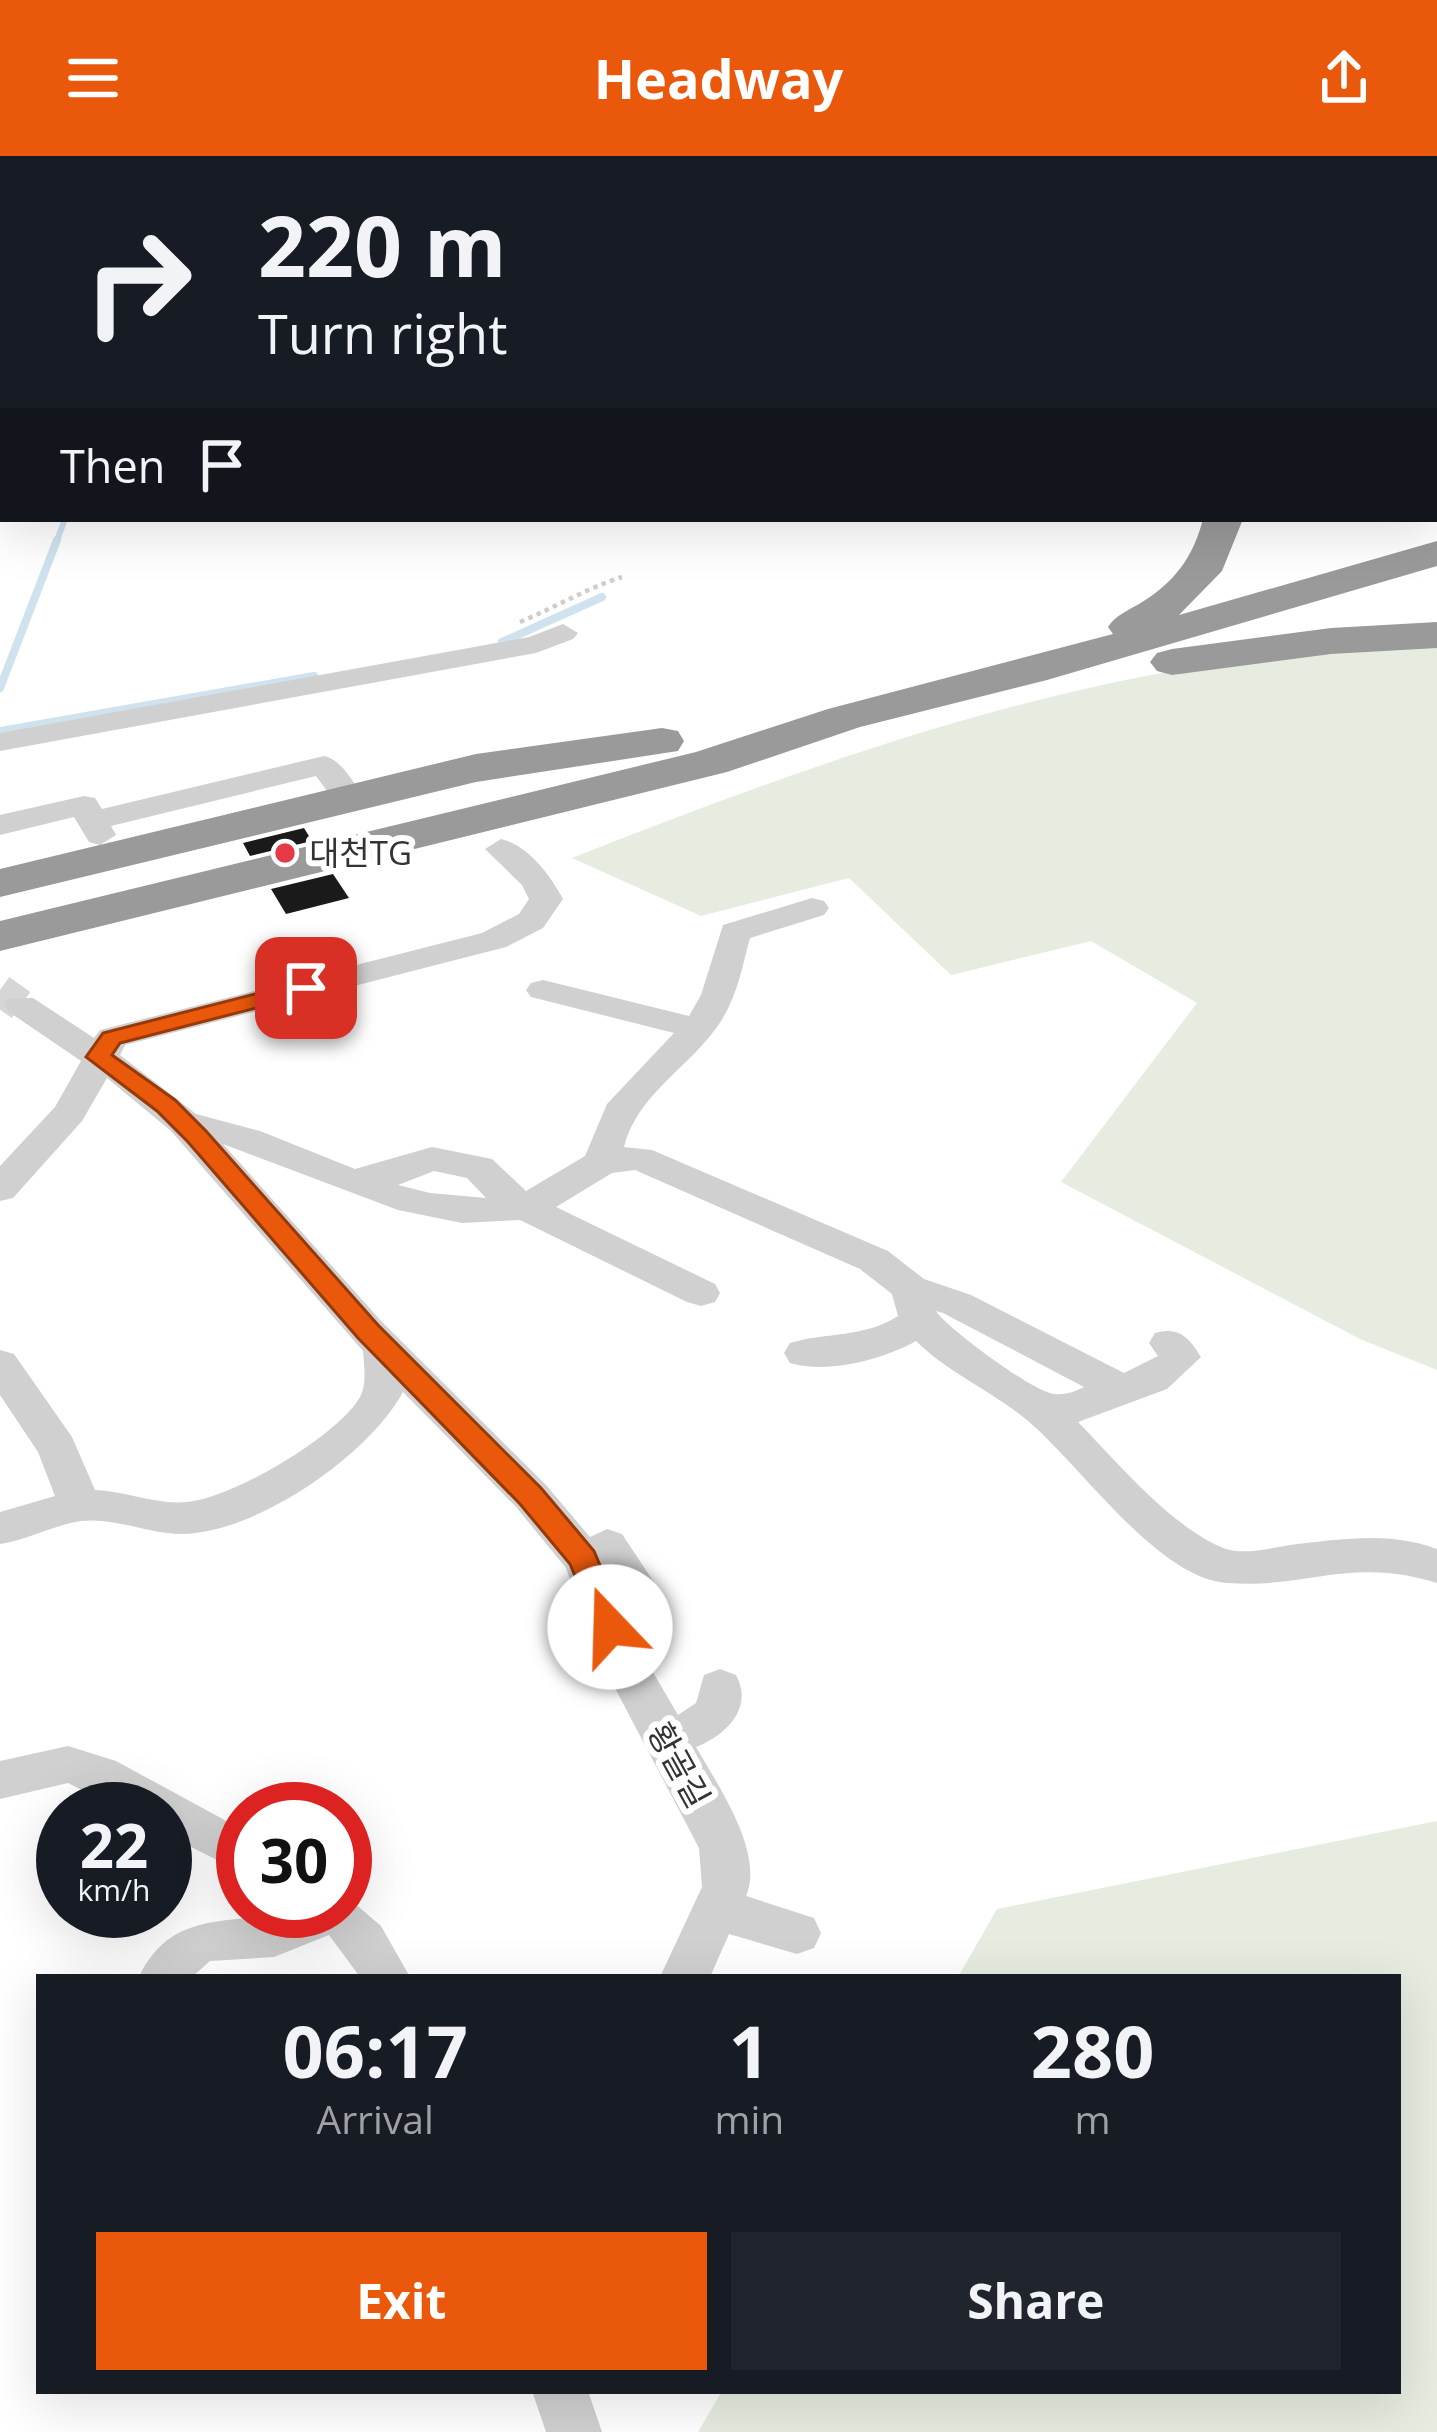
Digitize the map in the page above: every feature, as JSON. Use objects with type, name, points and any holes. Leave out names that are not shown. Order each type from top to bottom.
[{"type":"highway","points":[[1038,678],[1165,608],[1212,560],[1222,522]]},
{"type":"highway","points":[[1038,678],[1437,553]]},
{"type":"highway","points":[[0,952],[1437,570]]},
{"type":"highway","points":[[1038,678],[1218,654],[1437,634]]},
{"type":"highway","points":[[0,883],[101,837],[347,796],[476,768],[831,733]]},
{"type":"highway","points":[[10,990],[745,777],[831,733]]},
{"type":"highway","points":[[0,911],[566,776],[831,733]]},
{"type":"highway","points":[[0,936],[831,733]]},
{"type":"street","points":[[0,742],[536,644],[563,633]]},
{"type":"street","points":[[0,825],[84,805],[101,837]]},
{"type":"street","points":[[0,1189],[69,1113],[112,1038],[509,934],[531,921],[546,898],[536,880],[501,849]]},
{"type":"street","points":[[603,1160],[605,1139],[619,1111],[714,1004],[735,932],[812,908]]},
{"type":"street","name":"황골길","points":[[10,990],[184,1123],[383,1346],[531,1496],[583,1559],[603,1601],[618,1652],[723,1848],[726,1887],[686,1974]]},
{"type":"street","points":[[543,990],[696,1028]]},
{"type":"street","points":[[184,1123],[239,1136],[402,1200],[450,1208],[526,1207],[701,1293]]},
{"type":"street","points":[[526,1207],[603,1160],[639,1158],[666,1168],[874,1260],[961,1357],[1040,1408],[1148,1514],[1203,1557],[1223,1567],[1427,1559]]},
{"type":"street","points":[[804,1353],[890,1340],[914,1304]]},
{"type":"street","points":[[914,1304],[957,1304],[1119,1388]]},
{"type":"street","points":[[1040,1408],[1077,1408],[1119,1388],[1136,1388],[1181,1357],[1169,1343]]},
{"type":"street","points":[[6,1534],[80,1506],[199,1516],[237,1507],[282,1484],[368,1415],[383,1393],[383,1346]]},
{"type":"street","points":[[0,1364],[57,1448],[80,1506]]},
{"type":"street","points":[[603,1601],[637,1590],[607,1545]]},
{"type":"street","points":[[666,1738],[713,1719],[721,1704],[720,1687]]},
{"type":"street","points":[[0,1780],[46,1763],[81,1764],[113,1782]]},
{"type":"street","points":[[718,1906],[757,1924],[797,1933]]},
{"type":"street","points":[[167,1974],[194,1944],[216,1937]]},
{"type":"street","points":[[365,1938],[384,1974]]},
{"type":"street","points":[[561,2394],[574,2432]]},
{"type":"shaded area","points":[[1437,643],[1437,1370],[1360,1339],[1061,1182],[1197,1003],[1091,941],[951,975],[849,878],[701,916],[572,858],[834,761],[1034,701],[1185,669]]},
{"type":"shaded area","points":[[1437,1821],[1437,2432],[698,2432],[720,2394],[1401,2394],[1401,1974],[960,1974],[997,1909]]},
{"type":"building","points":[[304,828],[312,841],[250,856],[243,843]]},
{"type":"building","points":[[333,874],[349,898],[286,914],[271,889]]},
{"type":"waterway","points":[[56,543],[64,522]]},
{"type":"waterway","points":[[0,688],[57,540]]},
{"type":"waterway","points":[[502,642],[602,597]]},
{"type":"waterway","points":[[0,731],[314,676]]},
{"type":"tunnel","points":[[0,990],[21,1005]]},
{"type":"place","name":"대천TG","points":[[285,853]]},
{"type":"route","points":[[306,988],[142,1028],[112,1038],[98,1057],[166,1106],[197,1136],[368,1331],[531,1496],[583,1559],[610,1627]]}]
